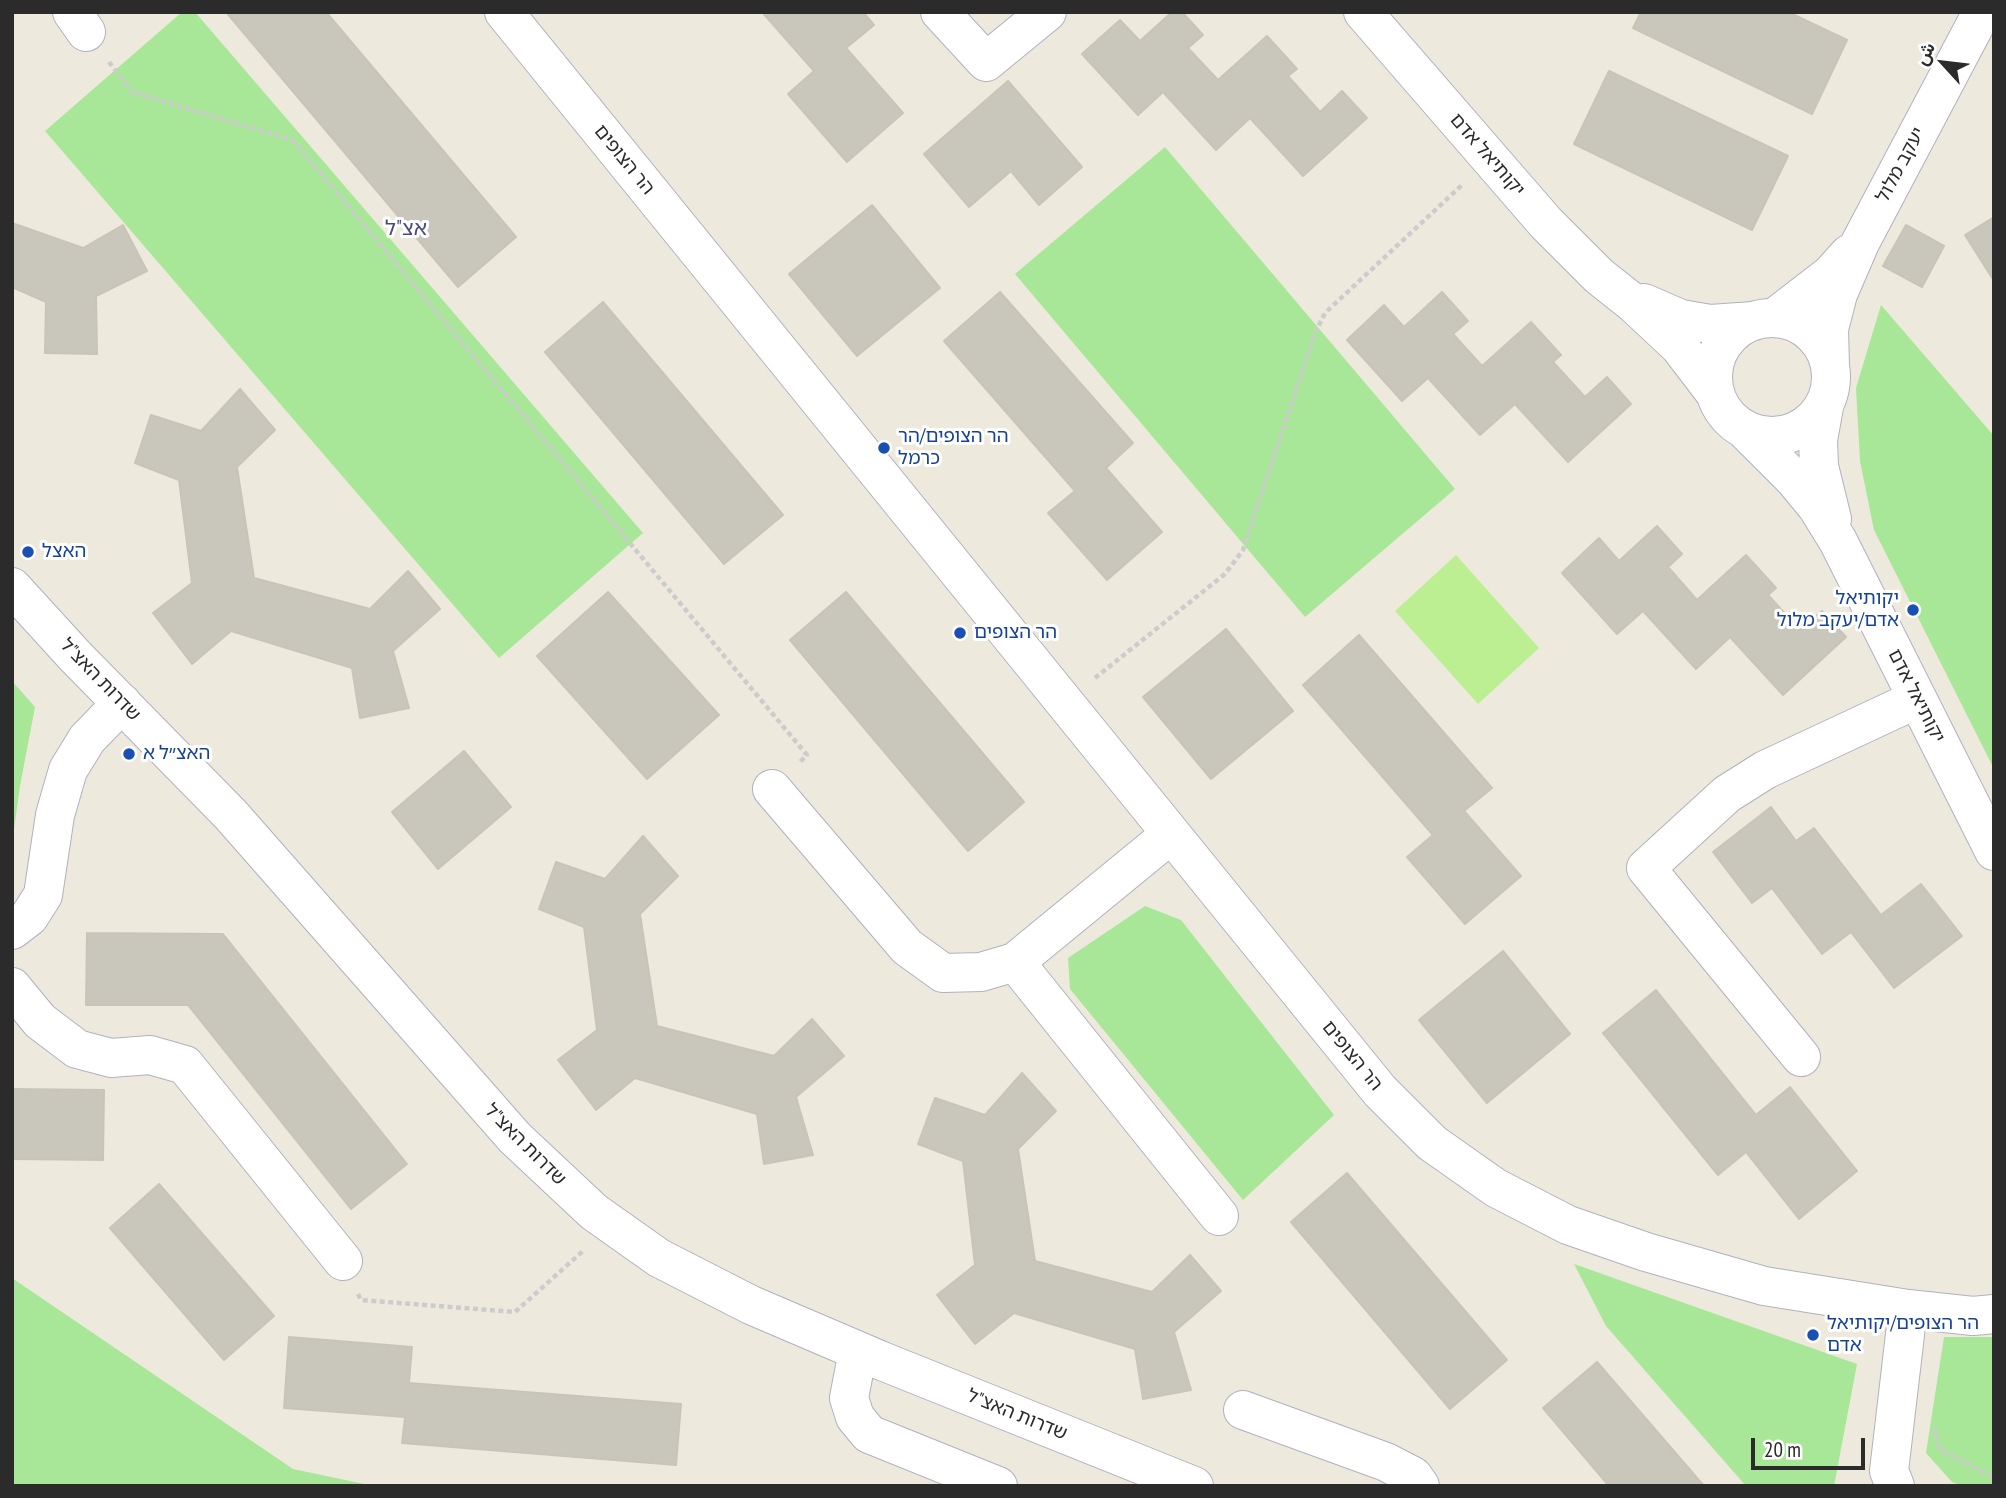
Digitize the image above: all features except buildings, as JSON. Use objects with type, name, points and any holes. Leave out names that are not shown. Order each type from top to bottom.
[{"type":"street","name":"הר הצופים","points":[[504,12],[1380,1091],[1432,1143],[1496,1188],[1568,1225],[1646,1252],[1764,1286],[1908,1309],[1973,1316],[1994,1314]]},
{"type":"street","points":[[940,12],[986,62],[1047,12]]},
{"type":"street","name":"יקותיאל אדם","points":[[1363,12],[1546,223],[1599,276],[1679,346],[1715,394]]},
{"type":"street","name":"יעקב מלול","points":[[1830,366],[1829,329],[1838,294],[1860,243],[1982,12]]},
{"type":"street","name":"יעקב מלול","points":[[1764,319],[1831,274],[1860,243]]},
{"type":"street","name":"יקותיאל אדם","points":[[1618,292],[1681,319],[1710,324],[1764,319]]},
{"type":"street","points":[[1764,319],[1798,322],[1824,347],[1830,366],[1831,387],[1824,407],[1810,423],[1793,434],[1772,437],[1746,431],[1730,419],[1718,402],[1712,383],[1714,362],[1735,330],[1764,319]]},
{"type":"street","name":"יקותיאל אדם","points":[[1824,407],[1818,440],[1819,466],[1838,541]]},
{"type":"street","name":"יקותיאל אדם","points":[[1746,431],[1794,479],[1817,507],[1838,541],[1994,851]]},
{"type":"street","name":"שדרות האצ\"ל","points":[[12,587],[75,656],[231,815],[515,1138],[594,1212],[659,1258],[751,1305],[858,1351],[1194,1486]]},
{"type":"street","points":[[1801,1057],[1646,868],[1727,794],[1765,770],[1917,699]]},
{"type":"street","points":[[12,930],[29,916],[43,895],[55,815],[68,770],[87,739],[122,703]]},
{"type":"street","points":[[772,789],[907,947],[943,973],[981,972],[1015,962],[1171,834]]},
{"type":"street","points":[[1015,962],[1219,1216]]},
{"type":"street","points":[[12,987],[40,1021],[77,1049],[111,1058],[150,1055],[185,1065],[343,1261]]},
{"type":"street","points":[[1895,1486],[1889,1471],[1908,1309]]},
{"type":"street","points":[[858,1351],[849,1398],[855,1417],[869,1434],[998,1486]]},
{"type":"street","points":[[1243,1410],[1386,1462],[1413,1476],[1420,1486]]},
{"type":"path","points":[[79,22],[132,92],[293,140],[807,755],[772,789]]},
{"type":"path","points":[[1064,702],[1225,574],[1242,550],[1315,333],[1325,313],[1490,159]]},
{"type":"path","points":[[343,1261],[361,1300],[515,1312],[611,1224]]},
{"type":"path","points":[[1897,1396],[1934,1427],[1940,1450],[1994,1478]]},
{"type":"green space","points":[[182,12],[195,12],[643,533],[499,658],[45,131]]},
{"type":"green space","points":[[1165,147],[1455,489],[1305,617],[1015,274]]},
{"type":"green space","points":[[1881,305],[1994,436],[1994,769],[1874,530],[1860,461],[1856,388]]},
{"type":"green space","points":[[1456,555],[1539,648],[1478,704],[1395,611]]},
{"type":"green space","points":[[12,681],[35,707],[12,844]]},
{"type":"green space","points":[[1145,906],[1181,920],[1334,1115],[1243,1200],[1070,989],[1068,958]]},
{"type":"green space","points":[[1574,1264],[1857,1364],[1834,1486],[1746,1486],[1606,1326]]},
{"type":"green space","points":[[12,1278],[293,1469],[374,1486],[12,1486]]},
{"type":"green space","points":[[1944,1337],[1994,1337],[1994,1486],[1963,1486],[1952,1482],[1926,1453]]},
{"type":"place","name":"הר הצופים/הר כרמל","points":[[884,448]]},
{"type":"place","name":"האצל","points":[[28,552]]},
{"type":"place","name":"יקותיאל אדם/יעקב מלול","points":[[1913,610]]},
{"type":"place","name":"הר הצופים","points":[[960,633]]},
{"type":"place","name":"האצ״ל א","points":[[129,754]]},
{"type":"place","name":"הר הצופים/יקותיאל אדם","points":[[1813,1335]]},
{"type":"district","name":"אצ\"ל","points":[[406,229]]}]
